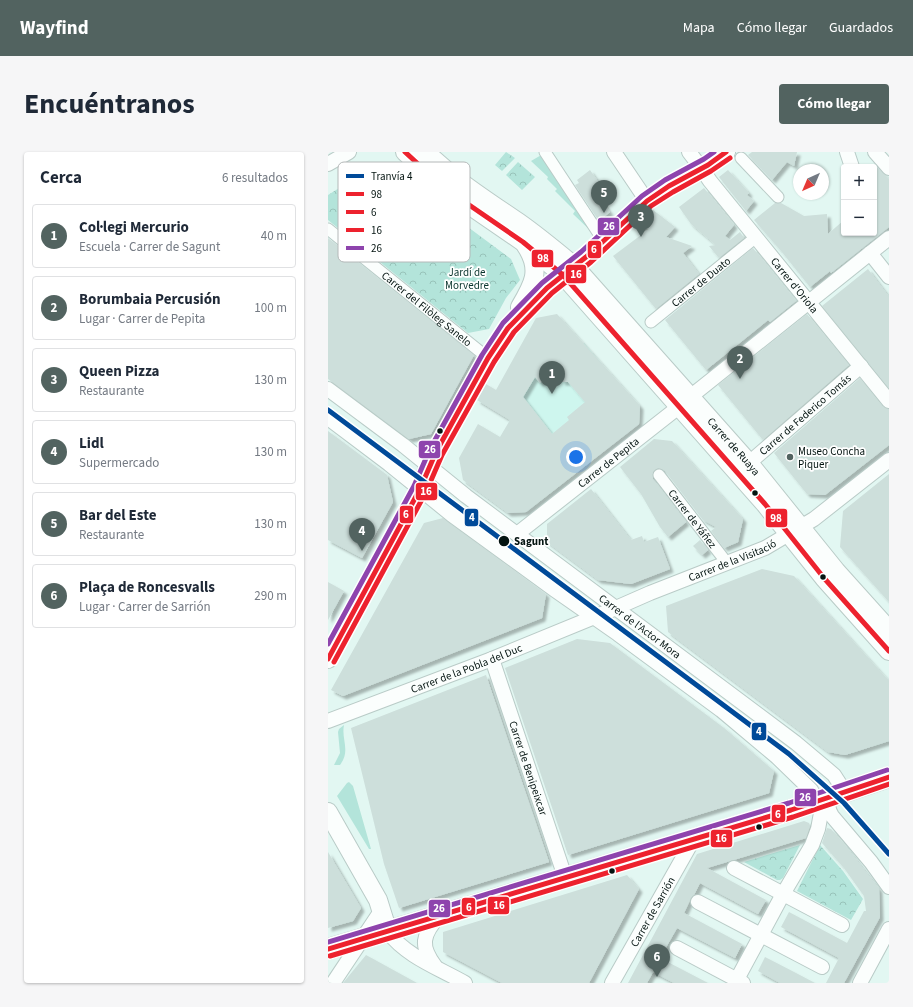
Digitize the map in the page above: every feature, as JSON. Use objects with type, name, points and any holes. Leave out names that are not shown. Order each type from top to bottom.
[{"type":"main road","points":[[329,949],[565,877],[693,840],[829,806],[889,778]]},
{"type":"street","points":[[328,164],[349,152]]},
{"type":"street","points":[[405,152],[416,162]]},
{"type":"street","points":[[426,152],[437,162]]},
{"type":"street","points":[[545,152],[599,234]]},
{"type":"street","points":[[614,152],[647,201]]},
{"type":"street","name":"Carrer d'Oriola","points":[[688,152],[889,401]]},
{"type":"street","points":[[848,152],[851,164]]},
{"type":"street","points":[[875,152],[889,168]]},
{"type":"street","points":[[508,328],[547,288],[591,253],[647,201],[668,186],[702,169],[733,155],[778,197]]},
{"type":"street","points":[[470,190],[542,240],[568,271]]},
{"type":"street","points":[[470,206],[568,271]]},
{"type":"street","name":"Carrer del Filòleg Sanelo","points":[[328,229],[338,237]]},
{"type":"street","name":"Carrer de Pepita","points":[[517,534],[889,238]]},
{"type":"street","points":[[328,660],[420,489],[429,466],[488,358],[508,328],[531,288],[535,277],[534,264],[532,257],[523,242]]},
{"type":"street","name":"Carrer de Duato","points":[[651,322],[750,242]]},
{"type":"street","points":[[870,253],[889,277]]},
{"type":"street","name":"Carrer del Filòleg Sanelo","points":[[369,262],[488,358]]},
{"type":"street","name":"Carrer de Ruaya","points":[[568,271],[685,401],[749,463],[795,530],[824,578],[889,651]]},
{"type":"street","name":"Carrer de Federico Tomás","points":[[749,463],[861,366]]},
{"type":"street","name":"Carrer de l'Actor Mora","points":[[328,389],[403,445],[466,496],[517,534],[605,613],[625,639],[721,710],[777,757],[829,806],[843,786],[832,774],[796,743],[605,613],[532,574],[328,418]]},
{"type":"street","name":"Carrer de Ruaya","points":[[685,401],[765,504],[795,530],[836,571],[889,630]]},
{"type":"street","name":"Carrer de la Visitació","points":[[605,613],[650,593],[765,548],[814,519],[889,460]]},
{"type":"street","name":"Carrer de Yáñez","points":[[659,475],[727,563]]},
{"type":"street","name":"Carrer de la Pobla del Duc","points":[[328,721],[492,659],[605,613]]},
{"type":"street","name":"Carrer de Benipeixcar","points":[[492,659],[565,877]]},
{"type":"street","points":[[677,948],[738,982],[783,894],[812,845],[829,806],[889,887]]},
{"type":"street","points":[[328,812],[369,882],[378,900],[388,932],[408,952],[465,983]]},
{"type":"street","name":"Carrer de Sarrión","points":[[612,983],[693,840]]},
{"type":"street","points":[[734,868],[842,925]]},
{"type":"street","points":[[698,902],[822,967]]},
{"type":"street","points":[[336,978],[381,911]]},
{"type":"street","points":[[435,967],[425,951],[425,942],[429,928],[439,916]]},
{"type":"street","points":[[860,983],[889,929]]},
{"type":"street","points":[[329,949],[339,951],[343,957],[343,962],[336,978]]},
{"type":"shaded area","points":[[584,343],[602,364],[574,389],[588,405],[564,449],[523,397],[535,377],[540,383]]},
{"type":"green space","points":[[506,152],[515,158],[502,171],[495,165]]},
{"type":"green space","points":[[543,154],[594,234],[573,214],[575,211],[555,191],[557,189],[547,179],[548,177],[531,161]]},
{"type":"green space","points":[[518,162],[535,177],[522,190],[506,175]]},
{"type":"green space","points":[[338,189],[338,228],[328,220],[328,195]]},
{"type":"green space","name":"Jardí de Morvedre","points":[[470,229],[511,259],[520,280],[506,298],[489,329],[468,333],[380,262],[470,262]]},
{"type":"green space","points":[[344,725],[345,755],[340,765],[334,765],[340,753],[338,732]]},
{"type":"green space","points":[[349,782],[353,786],[371,849],[369,849],[337,796]]},
{"type":"green space","points":[[800,845],[783,878],[780,880],[777,880],[744,862]]},
{"type":"green space","points":[[820,845],[843,871],[863,899],[851,920],[797,891]]},
{"type":"building","points":[[752,152],[797,152],[794,164],[793,165],[787,162],[772,180],[748,155]]},
{"type":"building","points":[[877,167],[889,179],[889,227],[831,273],[830,271],[810,287],[754,220],[775,203],[781,203],[804,216],[827,214],[828,234],[841,223],[841,236],[877,236]]},
{"type":"building","points":[[590,170],[604,190],[597,195],[610,212],[599,221],[575,185],[579,183],[577,180]]},
{"type":"building","points":[[728,170],[749,193],[747,195],[754,201],[746,211],[719,177]]},
{"type":"building","points":[[704,188],[734,225],[725,236],[730,240],[740,232],[744,238],[719,258],[709,246],[716,245],[691,224],[679,207]]},
{"type":"building","points":[[653,210],[675,227],[666,237],[692,246],[683,253],[699,274],[656,309],[613,256],[649,229],[635,226]]},
{"type":"building","points":[[328,238],[338,246],[338,262],[358,262],[474,355],[431,434],[409,439],[328,379]]},
{"type":"building","points":[[753,248],[796,301],[770,322],[768,320],[706,370],[665,320]]},
{"type":"building","points":[[868,269],[889,297],[889,388],[822,306]]},
{"type":"building","points":[[557,314],[640,406],[639,424],[526,512],[508,513],[463,480],[459,458],[478,424],[500,437],[510,420],[477,400],[486,384],[496,390],[536,318]],"holes":[[[559,365],[562,382],[568,382],[585,402],[567,417],[569,420],[552,434],[523,397],[535,377],[540,383]]]},
{"type":"building","points":[[807,314],[849,365],[763,440],[718,385]]},
{"type":"building","points":[[860,378],[882,406],[889,409],[889,445],[825,495],[807,494],[774,453]]},
{"type":"building","points":[[328,431],[387,475],[393,502],[362,558],[328,540]]},
{"type":"building","points":[[654,439],[672,441],[743,519],[738,542],[724,548],[711,531],[716,527],[703,520],[665,471],[658,468],[653,472],[653,479],[686,522],[668,537],[660,527],[641,494],[620,467]]},
{"type":"building","points":[[889,474],[889,602],[840,547],[843,511]]},
{"type":"building","points":[[591,489],[631,540],[642,536],[644,542],[658,537],[670,569],[631,584],[598,580],[547,542],[547,524]]},
{"type":"building","points":[[443,518],[546,594],[542,618],[343,696],[331,690],[424,523]]},
{"type":"building","points":[[700,540],[708,550],[702,555],[693,546]]},
{"type":"building","points":[[762,569],[794,576],[889,681],[889,741],[845,755],[828,752],[668,632],[666,606]]},
{"type":"building","points":[[328,582],[344,591],[328,620]]},
{"type":"building","points":[[577,639],[610,643],[724,728],[774,771],[769,793],[568,855],[505,668]]},
{"type":"building","points":[[486,675],[549,862],[399,908],[384,864],[351,728]]},
{"type":"building","points":[[804,821],[809,823],[810,826],[806,838],[707,868],[766,900],[758,914],[700,883],[684,913],[742,944],[735,958],[677,928],[660,958],[708,983],[674,983],[653,972],[647,983],[628,983],[697,854]]},
{"type":"building","points":[[827,828],[831,829],[844,844],[879,889],[880,917],[844,983],[826,983],[839,958],[781,927],[789,912],[847,943],[864,911],[866,911],[864,896],[844,868],[822,843]]},
{"type":"building","points":[[328,852],[361,908],[353,921],[328,928]]},
{"type":"building","points":[[627,875],[639,889],[589,983],[502,983],[443,952],[443,932]]},
{"type":"building","points":[[366,955],[417,983],[343,983]]},
{"type":"building","points":[[765,957],[815,983],[780,983],[758,971]]},
{"type":"tram line","name":"4","points":[[328,410],[789,754],[844,803],[889,854]]},
{"type":"transit line","name":"98","points":[[405,152],[416,162]]},
{"type":"transit line","name":"26","points":[[328,644],[414,486],[430,449],[482,355],[503,323],[542,283],[581,252],[642,196],[665,180],[714,152]]},
{"type":"transit line","name":"6","points":[[328,659],[420,489],[436,452],[488,358],[508,328],[547,288],[586,257],[647,201],[669,186],[708,165],[726,152]]},
{"type":"transit line","name":"16","points":[[334,662],[426,492],[442,455],[494,362],[514,332],[552,293],[591,262],[651,206],[711,171],[730,158]]},
{"type":"transit line","name":"98","points":[[470,206],[523,242],[563,275],[765,504],[824,578],[889,651]]},
{"type":"transit line","name":"26","points":[[328,942],[789,803],[887,770]]},
{"type":"transit line","name":"6","points":[[328,949],[791,810],[889,777]]},
{"type":"transit line","name":"16","points":[[330,956],[793,817],[889,784]]},
{"type":"place","name":"Bar del Este","points":[[604,213]]},
{"type":"place","name":"Queen Pizza","points":[[641,237]]},
{"type":"place","name":"Borumbaia Percusión","points":[[740,379]]},
{"type":"place","name":"Col·legi Mercurio","points":[[552,394]]},
{"type":"place","name":"Museo Concha Piquer","points":[[790,457]]},
{"type":"place","name":"Sagunt","points":[[504,541]]},
{"type":"place","name":"Lidl","points":[[362,551]]},
{"type":"place","name":"Plaça de Roncesvalls","points":[[657,977]]}]
